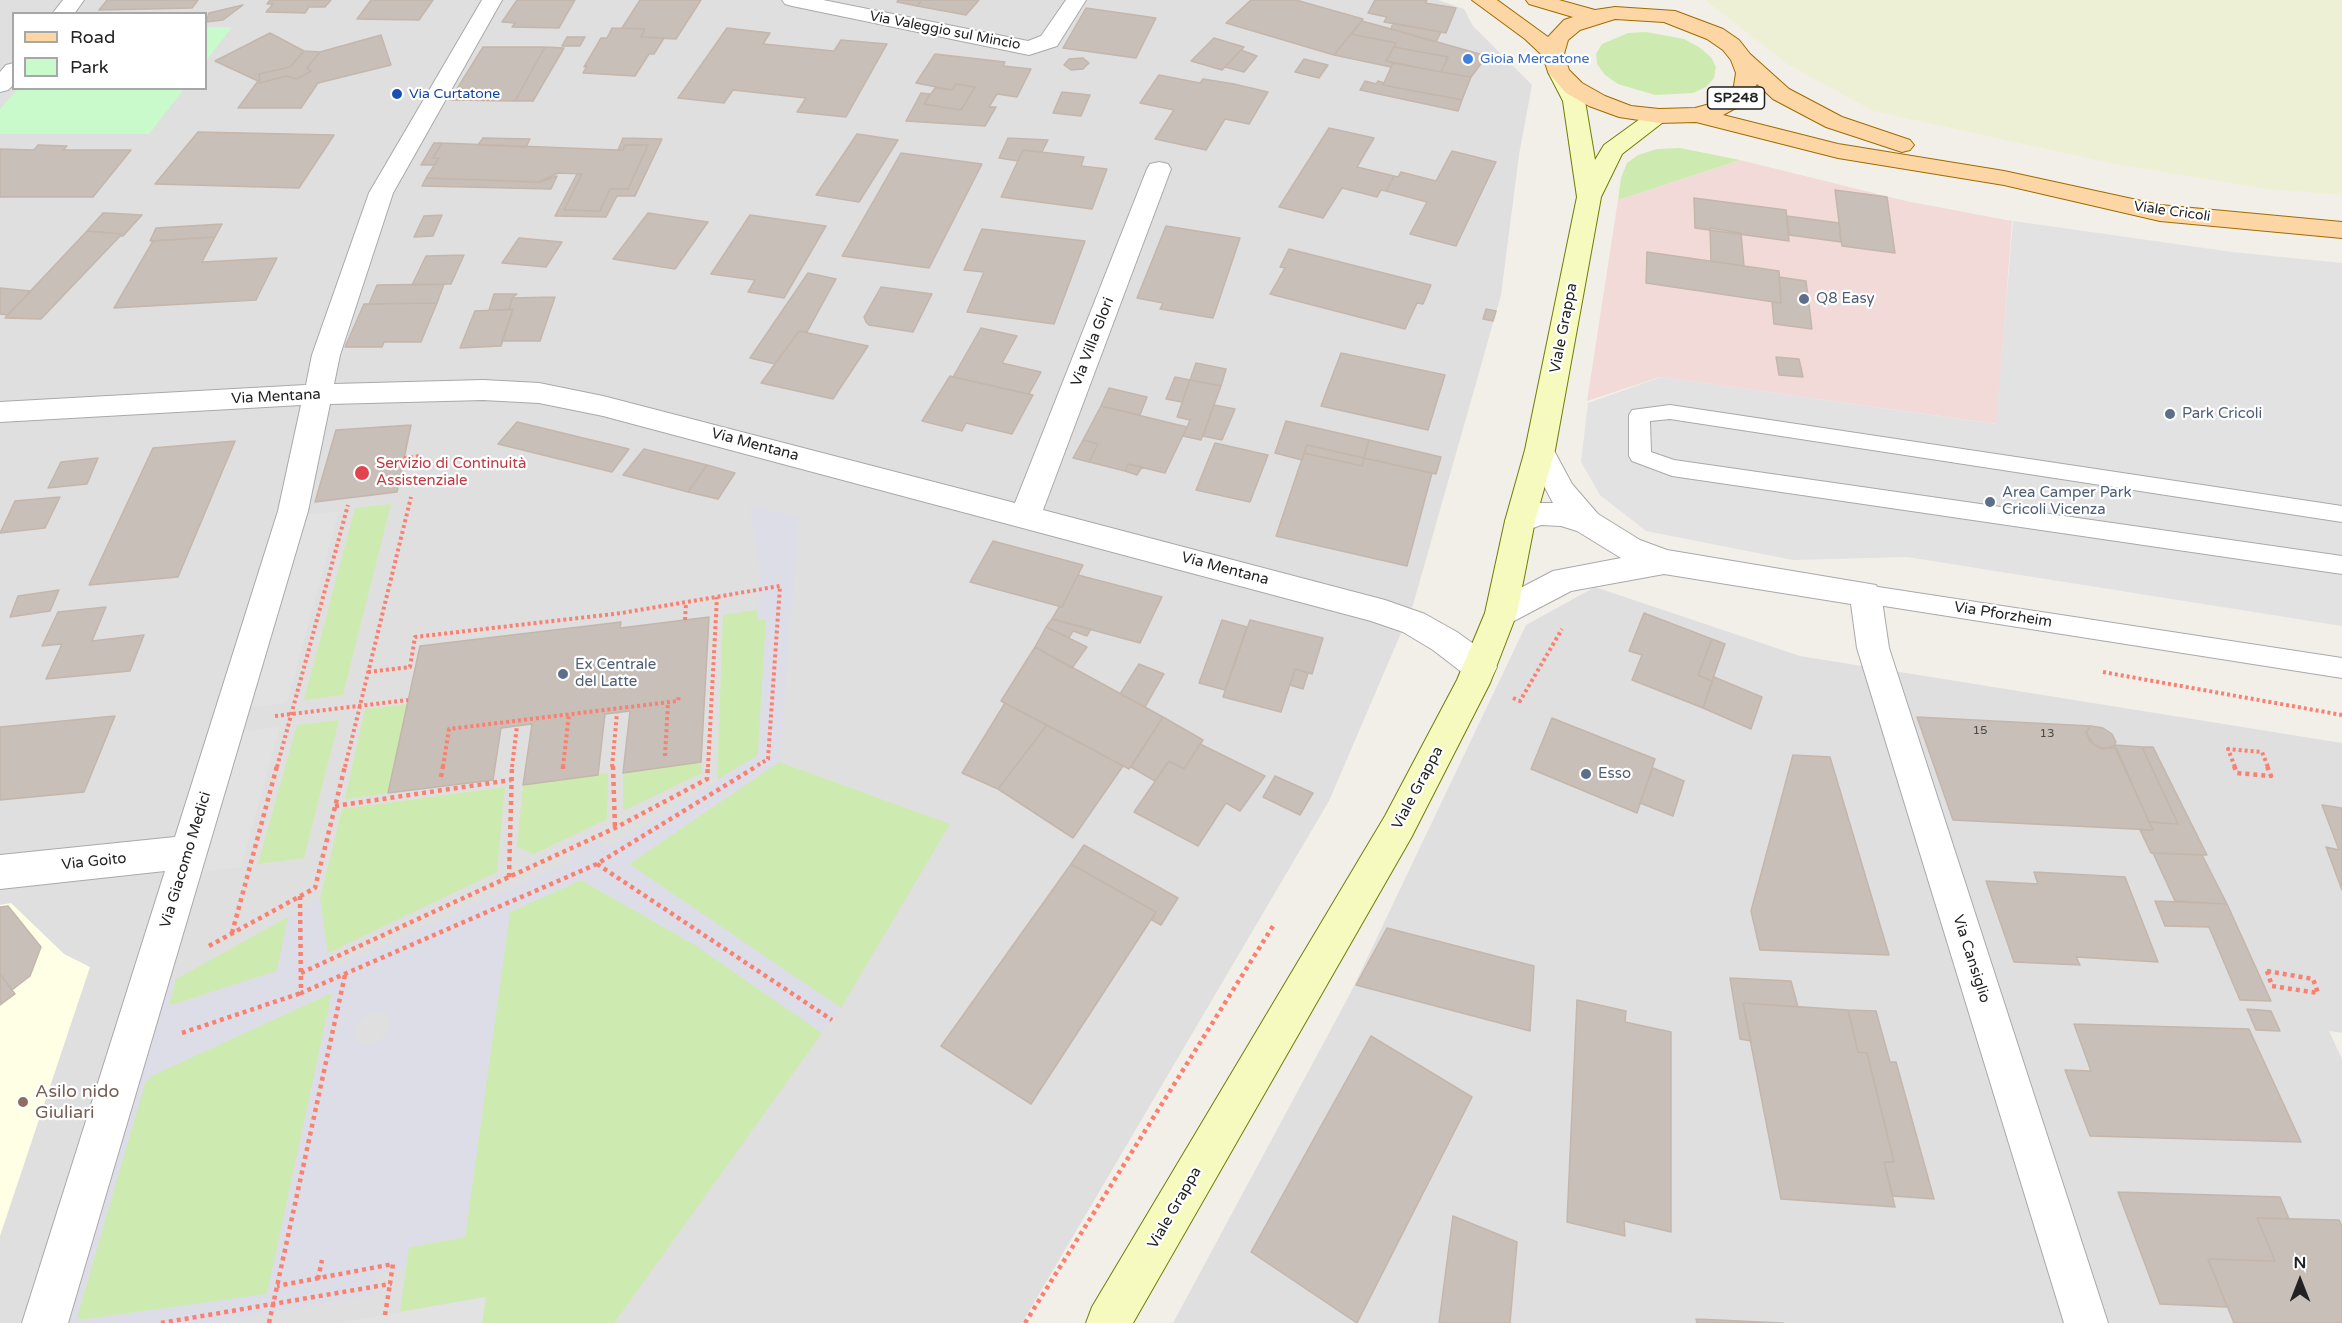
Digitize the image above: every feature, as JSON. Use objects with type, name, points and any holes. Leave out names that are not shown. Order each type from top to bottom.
[{"type":"main road","points":[[1483,0],[1533,34],[1556,63]]},
{"type":"main road","points":[[1536,0],[1667,16],[1715,34]]},
{"type":"main road","name":"Viale Cricoli","points":[[1676,0],[1731,45],[1742,59],[1780,94],[1834,122],[2004,178]]},
{"type":"main road","points":[[1556,63],[1558,38],[1572,25],[1608,10]]},
{"type":"main road","name":"SP248","points":[[1556,63],[1574,88],[1598,102],[1627,112],[1659,116],[1696,115],[1718,109],[1735,99],[1745,87],[1747,73],[1742,59]]},
{"type":"main road","name":"Viale Grappa","points":[[1556,63],[1574,102],[1589,197]]},
{"type":"main road","name":"Viale Cricoli","points":[[1696,115],[1838,151],[2004,178],[2160,213],[2342,230]]},
{"type":"main road","name":"Viale Grappa","points":[[1107,1323],[1398,827],[1480,667],[1501,613],[1520,521],[1540,450],[1589,197],[1612,150],[1659,116]]},
{"type":"street","points":[[64,12],[74,0]]},
{"type":"street","points":[[317,394],[326,356],[381,193],[492,0]]},
{"type":"street","name":"Via Valeggio sul Mincio","points":[[792,0],[1029,48],[1049,41],[1076,0]]},
{"type":"street","points":[[0,85],[12,71]]},
{"type":"street","name":"Via Villa Glori","points":[[1026,515],[1159,169]]},
{"type":"street","name":"Via Mentana","points":[[0,412],[317,394],[483,390],[539,393],[614,408],[1026,515],[1374,609],[1414,622],[1480,667]]},
{"type":"street","name":"Via Giacomo Medici","points":[[45,1323],[293,511],[317,394]]},
{"type":"street","name":"Via Pforzheim","points":[[1540,450],[1560,491],[1587,522]]},
{"type":"street","name":"Via Pforzheim","points":[[1520,521],[1539,514],[1561,515],[1587,522],[1629,548],[1664,562],[1865,594]]},
{"type":"street","name":"Via Pforzheim","points":[[1501,613],[1564,580],[1664,562]]},
{"type":"street","name":"Via Cansiglio","points":[[1865,594],[1873,648],[2086,1323]]},
{"type":"street","name":"Via Goito","points":[[0,872],[187,852]]},
{"type":"lane","points":[[2342,514],[1670,412],[1639,416],[1640,456],[1672,468],[2342,566]]},
{"type":"lane","name":"Via Pforzheim","points":[[1865,594],[2342,668]]},
{"type":"path","points":[[404,458],[421,456]]},
{"type":"path","points":[[150,979],[315,888],[411,496]]},
{"type":"path","points":[[232,933],[348,505]]},
{"type":"path","points":[[128,1050],[301,993],[597,864],[768,759],[780,586],[622,613],[415,638],[410,667],[368,672]]},
{"type":"path","points":[[301,973],[615,828],[707,779],[717,597]]},
{"type":"path","points":[[685,620],[686,603]]},
{"type":"path","points":[[1520,701],[1559,632],[1567,625]]},
{"type":"path","points":[[2096,670],[2342,715]]},
{"type":"path","points":[[441,777],[449,729],[668,703],[678,701],[678,694]]},
{"type":"path","points":[[229,721],[408,700]]},
{"type":"path","points":[[665,756],[668,703]]},
{"type":"path","points":[[615,828],[612,773],[617,713]]},
{"type":"path","points":[[563,769],[569,714]]},
{"type":"path","points":[[509,878],[511,780],[518,726]]},
{"type":"path","points":[[2228,749],[2262,752],[2271,776],[2237,773],[2228,749]]},
{"type":"path","points":[[335,806],[511,780]]},
{"type":"path","points":[[597,864],[832,1020]]},
{"type":"path","points":[[300,896],[301,993]]},
{"type":"path","points":[[1025,1323],[1273,926]]},
{"type":"path","points":[[2267,971],[2313,979],[2318,993],[2272,986],[2267,971]]},
{"type":"path","points":[[269,1323],[345,974]]},
{"type":"path","points":[[318,1279],[322,1260]]},
{"type":"path","points":[[277,1286],[393,1264],[385,1315]]},
{"type":"path","points":[[161,1323],[273,1306],[390,1284]]},
{"type":"shaded area","points":[[0,0],[1438,0],[1464,9],[1473,26],[1532,85],[1519,155],[1501,295],[1413,605],[1329,801],[1022,1323],[0,1323]]},
{"type":"shaded area","points":[[1705,0],[2342,0],[2342,195],[2268,189],[2115,164],[1873,111],[1787,64]]},
{"type":"shaded area","name":"Q8 Easy","points":[[1740,160],[1906,201],[2012,221],[1997,424],[1660,377],[1587,401],[1618,200]]},
{"type":"shaded area","name":"Park Cricoli","points":[[2013,221],[2232,252],[2342,263],[2342,626],[1907,557],[1793,560],[1646,531],[1600,495],[1581,462],[1588,403],[1661,377],[1996,424]]},
{"type":"shaded area","points":[[749,506],[800,517],[779,762],[629,864],[841,1008],[822,1033],[695,945],[581,880],[510,912],[465,1237],[409,1247],[405,1269],[377,1274],[374,1295],[211,1323],[60,1323],[161,985],[176,979],[169,1006],[277,971],[288,917],[320,899],[330,969],[572,861],[570,854],[597,840],[607,848],[758,755],[766,620],[758,619],[760,570]],"holes":[[[332,993],[267,1294],[80,1320],[77,1317],[145,1083],[151,1076]],[[380,1011],[389,1017],[389,1030],[378,1042],[365,1046],[355,1039],[355,1027],[366,1015]]]},
{"type":"shaded area","points":[[339,511],[287,703],[246,708],[303,515]]},
{"type":"shaded area","points":[[1595,587],[1800,656],[2342,743],[2342,1033],[2329,1031],[2342,1059],[2342,1323],[1173,1323],[1351,992],[1526,625]]},
{"type":"shaded area","points":[[280,727],[241,867],[195,873],[238,732]]},
{"type":"shaded area","name":"Asilo nido Giuliari","points":[[11,903],[64,954],[90,967],[0,1236],[0,905]]},
{"type":"shaded area","points":[[486,1297],[482,1323],[338,1323],[400,1312]]},
{"type":"green space","points":[[207,27],[232,27],[207,60]]},
{"type":"green space","points":[[1646,32],[1684,39],[1699,47],[1711,57],[1716,67],[1714,78],[1706,87],[1693,93],[1655,95],[1618,84],[1605,75],[1597,64],[1596,54],[1602,44],[1628,33]]},
{"type":"green space","points":[[17,90],[183,90],[149,134],[0,134],[0,109]]},
{"type":"green space","points":[[1680,148],[1740,160],[1618,200],[1621,178],[1627,163],[1638,155],[1657,149]]},
{"type":"green space","points":[[391,504],[343,695],[304,700],[355,508]]},
{"type":"green space","points":[[757,610],[758,619],[766,620],[758,755],[717,780],[723,615]]},
{"type":"green space","points":[[408,704],[388,793],[345,799],[365,709]]},
{"type":"green space","points":[[339,720],[304,858],[258,864],[297,725]]},
{"type":"green space","points":[[701,762],[702,773],[623,811],[623,773]]},
{"type":"green space","points":[[779,762],[950,824],[841,1008],[629,864]]},
{"type":"green space","points":[[608,773],[607,819],[534,854],[517,847],[523,785]]},
{"type":"green space","points":[[505,787],[497,872],[326,954],[320,899],[342,809]]},
{"type":"green space","points":[[581,880],[695,945],[822,1033],[614,1323],[482,1323],[485,1297],[400,1312],[409,1247],[465,1237],[510,912]]},
{"type":"green space","points":[[288,917],[277,971],[168,1006],[176,979]]},
{"type":"green space","points":[[332,992],[267,1294],[80,1320],[77,1317],[145,1083],[151,1076]]},
{"type":"building","points":[[107,0],[198,0],[192,8],[99,10]]},
{"type":"building","points":[[270,0],[331,0],[325,7],[309,7],[305,13],[266,12],[273,4],[267,4]]},
{"type":"building","points":[[371,0],[433,0],[419,20],[357,19]]},
{"type":"building","points":[[517,0],[575,0],[559,28],[512,27],[515,23],[502,22]]},
{"type":"building","points":[[640,0],[701,0],[676,39],[641,37],[645,29],[622,28]]},
{"type":"building","points":[[898,0],[922,0],[917,6],[897,2]]},
{"type":"building","points":[[922,0],[979,0],[966,15],[917,6]]},
{"type":"building","points":[[1251,0],[1296,0],[1363,19],[1334,55],[1226,23]]},
{"type":"building","points":[[1375,0],[1427,0],[1425,3],[1456,8],[1446,33],[1384,22],[1387,17],[1368,13]]},
{"type":"building","points":[[243,5],[223,20],[207,22],[209,13]]},
{"type":"building","points":[[1086,8],[1156,18],[1136,58],[1063,48]]},
{"type":"building","points":[[1362,21],[1487,56],[1471,77],[1441,72],[1448,57],[1394,47],[1396,43],[1351,34]]},
{"type":"building","points":[[1393,23],[1441,32],[1436,42],[1391,29]]},
{"type":"building","points":[[612,28],[645,29],[641,37],[664,38],[654,54],[649,54],[635,76],[583,73],[587,66],[584,67],[601,38],[607,38]]},
{"type":"building","points":[[727,28],[770,33],[763,44],[834,51],[841,40],[887,44],[846,117],[797,112],[806,98],[733,90],[724,103],[678,98]]},
{"type":"building","points":[[270,33],[304,51],[290,67],[259,74],[260,83],[286,76],[297,79],[311,71],[307,68],[320,52],[381,35],[391,65],[318,83],[301,108],[238,108],[258,81],[215,61]]},
{"type":"building","points":[[1351,34],[1396,43],[1386,61],[1393,63],[1391,67],[1334,55]]},
{"type":"building","points":[[567,37],[585,37],[580,46],[562,46]]},
{"type":"building","points":[[1214,38],[1244,47],[1222,70],[1191,61]]},
{"type":"building","points":[[483,47],[545,47],[515,101],[450,100]]},
{"type":"building","points":[[545,47],[564,48],[533,101],[515,101]]},
{"type":"building","points":[[1394,47],[1448,57],[1441,72],[1386,61]]},
{"type":"building","points":[[1241,50],[1257,56],[1244,72],[1225,67]]},
{"type":"building","points":[[304,51],[320,52],[307,68],[311,71],[297,79],[286,76],[260,83],[259,74],[290,67]]},
{"type":"building","points":[[935,54],[1005,62],[1003,66],[1031,69],[1017,97],[997,94],[989,107],[996,107],[985,126],[906,121],[921,93],[930,94],[924,104],[961,110],[975,87],[956,84],[952,90],[916,83]]},
{"type":"building","points":[[1083,58],[1089,63],[1083,69],[1071,70],[1064,65],[1069,59]]},
{"type":"building","points":[[1304,59],[1328,65],[1319,78],[1295,72]]},
{"type":"building","points":[[1393,63],[1471,77],[1462,100],[1383,85]]},
{"type":"building","points":[[1159,75],[1200,83],[1203,79],[1268,92],[1249,124],[1225,119],[1206,150],[1155,139],[1174,110],[1140,103]]},
{"type":"building","points":[[1365,81],[1376,84],[1378,81],[1384,83],[1383,85],[1462,100],[1458,111],[1360,90]]},
{"type":"building","points":[[956,84],[975,87],[961,110],[924,104],[935,88],[952,90]]},
{"type":"building","points":[[1062,92],[1090,95],[1081,116],[1053,113]]},
{"type":"building","points":[[1329,128],[1374,138],[1357,167],[1394,176],[1386,191],[1381,190],[1377,197],[1342,188],[1323,218],[1279,207]]},
{"type":"building","points":[[198,132],[334,135],[299,188],[155,184]]},
{"type":"building","points":[[857,134],[898,140],[859,202],[816,195]]},
{"type":"building","points":[[483,138],[530,139],[526,147],[478,145]]},
{"type":"building","points":[[623,138],[662,139],[635,196],[617,196],[606,217],[555,216],[577,174],[582,174],[564,210],[600,211],[610,189],[628,189],[648,145],[625,145],[623,150],[618,150]]},
{"type":"building","points":[[1008,138],[1048,140],[1042,152],[1023,150],[1018,161],[999,158]]},
{"type":"building","points":[[434,143],[442,143],[433,158],[439,158],[435,165],[421,165]]},
{"type":"building","points":[[442,143],[618,150],[623,150],[625,145],[648,145],[628,189],[610,189],[600,211],[564,210],[582,174],[558,173],[539,182],[426,178],[439,158],[433,158]]},
{"type":"building","points":[[38,145],[67,146],[63,150],[131,150],[93,197],[0,197],[0,149],[34,150]]},
{"type":"building","points":[[1023,150],[1084,157],[1081,166],[1107,169],[1092,209],[1001,197]]},
{"type":"building","points":[[1452,151],[1496,162],[1456,246],[1410,234],[1427,202],[1386,191],[1394,176],[1398,177],[1401,172],[1436,181]]},
{"type":"building","points":[[901,153],[982,164],[929,268],[842,256]]},
{"type":"building","points":[[557,176],[551,189],[422,186],[426,178],[539,182]]},
{"type":"building","points":[[1835,190],[1887,197],[1895,253],[1842,246]]},
{"type":"building","points":[[1694,198],[1786,210],[1789,241],[1695,228]]},
{"type":"building","points":[[103,213],[142,215],[123,236],[120,236],[122,234],[87,231]]},
{"type":"building","points":[[648,213],[708,222],[675,269],[613,259]]},
{"type":"building","points":[[442,215],[433,236],[414,237],[424,216]]},
{"type":"building","points":[[750,215],[826,226],[784,298],[748,292],[755,280],[711,274]]},
{"type":"building","points":[[1787,216],[1839,223],[1841,242],[1789,235]]},
{"type":"building","points":[[222,224],[215,237],[150,241],[156,228]]},
{"type":"building","points":[[1166,226],[1240,238],[1213,318],[1160,309],[1163,303],[1137,298]]},
{"type":"building","points":[[1710,228],[1741,233],[1744,266],[1711,261]]},
{"type":"building","points":[[982,229],[1085,241],[1054,324],[967,312],[984,272],[964,270]]},
{"type":"building","points":[[87,231],[122,234],[41,319],[5,318]]},
{"type":"building","points":[[215,237],[202,262],[277,258],[256,300],[114,308],[153,241]]},
{"type":"building","points":[[519,238],[562,242],[546,267],[502,263]]},
{"type":"building","points":[[1289,249],[1431,285],[1423,304],[1417,303],[1405,329],[1270,294],[1285,268],[1280,267]]},
{"type":"building","points":[[1647,252],[1779,271],[1781,303],[1646,283]]},
{"type":"building","points":[[464,255],[451,284],[412,285],[426,256]]},
{"type":"building","points":[[808,273],[836,279],[807,332],[799,331],[775,364],[750,358]]},
{"type":"building","points":[[1779,277],[1806,281],[1812,329],[1774,324],[1772,302],[1781,303]]},
{"type":"building","points":[[444,284],[437,303],[369,304],[377,285]]},
{"type":"building","points":[[881,287],[932,294],[913,332],[869,325],[866,322],[864,317]]},
{"type":"building","points":[[0,288],[31,291],[8,315],[0,314]]},
{"type":"building","points":[[494,294],[517,294],[512,298],[509,310],[489,310]]},
{"type":"building","points":[[555,297],[540,341],[502,341],[513,309],[509,310],[512,298]]},
{"type":"building","points":[[437,303],[421,342],[384,342],[382,347],[345,347],[364,304]]},
{"type":"building","points":[[513,309],[501,346],[460,348],[475,311]]},
{"type":"building","points":[[1486,309],[1496,311],[1493,321],[1483,319]]},
{"type":"building","points":[[981,328],[1017,336],[1002,363],[1041,372],[1029,394],[953,377]]},
{"type":"building","points":[[799,331],[868,346],[833,399],[761,383]]},
{"type":"building","points":[[1341,353],[1445,375],[1428,430],[1321,406]]},
{"type":"building","points":[[1776,357],[1799,359],[1803,377],[1779,375]]},
{"type":"building","points":[[1196,363],[1226,369],[1221,386],[1190,380]]},
{"type":"building","points":[[950,376],[1033,395],[1012,434],[966,423],[962,431],[922,421]]},
{"type":"building","points":[[1175,377],[1190,380],[1182,402],[1166,399]]},
{"type":"building","points":[[1190,380],[1221,386],[1201,440],[1183,436],[1190,420],[1177,417]]},
{"type":"building","points":[[1109,388],[1147,397],[1140,415],[1101,406]]},
{"type":"building","points":[[1214,405],[1235,409],[1222,440],[1203,436]]},
{"type":"building","points":[[1101,406],[1187,427],[1165,473],[1128,464],[1125,471],[1089,462],[1098,444],[1083,440]]},
{"type":"building","points":[[1286,421],[1369,440],[1364,458],[1307,445],[1302,460],[1275,453]]},
{"type":"building","points":[[517,422],[629,449],[612,472],[498,444]]},
{"type":"building","name":"Servizio di Continuità Assistenziale","points":[[411,425],[397,492],[315,502],[336,430]]},
{"type":"building","points":[[1083,440],[1098,444],[1089,462],[1073,458]]},
{"type":"building","points":[[1369,440],[1441,457],[1436,474],[1364,458]]},
{"type":"building","points":[[235,441],[178,577],[89,585],[153,448]]},
{"type":"building","points":[[1215,443],[1268,455],[1250,502],[1196,490]]},
{"type":"building","points":[[1307,445],[1364,458],[1362,466],[1304,453]]},
{"type":"building","points":[[644,449],[707,465],[688,492],[623,475]]},
{"type":"building","points":[[1304,453],[1362,466],[1364,458],[1432,473],[1407,566],[1276,536]]},
{"type":"building","points":[[98,458],[87,484],[48,488],[61,462]]},
{"type":"building","points":[[1128,464],[1142,467],[1137,475],[1125,471]]},
{"type":"building","points":[[707,465],[735,473],[718,499],[688,492]]},
{"type":"building","points":[[60,497],[45,528],[0,533],[15,501]]},
{"type":"building","points":[[993,541],[1083,565],[1062,607],[970,582]]},
{"type":"building","points":[[1078,575],[1162,597],[1140,643],[1052,619],[1059,607],[1062,607]]},
{"type":"building","points":[[59,590],[50,611],[10,617],[18,596]]},
{"type":"building","points":[[106,607],[92,641],[144,635],[130,671],[46,679],[62,644],[42,646],[58,612]]},
{"type":"building","points":[[1644,613],[1712,639],[1698,675],[1712,681],[1703,708],[1632,680],[1642,655],[1629,651]]},
{"type":"building","points":[[709,617],[701,762],[623,773],[630,711],[605,714],[598,775],[523,785],[532,724],[501,728],[493,780],[388,793],[420,646],[621,622],[620,628]]},
{"type":"building","points":[[1052,619],[1091,629],[1087,636],[1073,631],[1069,638],[1046,627]]},
{"type":"building","points":[[1222,620],[1247,627],[1225,690],[1199,683]]},
{"type":"building","points":[[1250,620],[1323,638],[1312,674],[1295,669],[1281,712],[1223,697]]},
{"type":"building","points":[[1046,627],[1087,647],[1072,668],[1035,647]]},
{"type":"building","points":[[1712,639],[1725,644],[1712,681],[1698,675]]},
{"type":"building","points":[[1035,647],[1163,717],[1129,769],[1001,701]]},
{"type":"building","points":[[1139,664],[1164,674],[1145,707],[1120,694]]},
{"type":"building","points":[[1295,669],[1308,673],[1303,689],[1290,685]]},
{"type":"building","points":[[1714,677],[1762,697],[1751,729],[1703,708]]},
{"type":"building","points":[[1005,703],[1047,725],[998,789],[962,773]]},
{"type":"building","points":[[115,716],[84,792],[0,800],[0,727]]},
{"type":"building","points":[[1163,717],[1203,740],[1184,769],[1169,761],[1155,781],[1131,767]]},
{"type":"building","points":[[1917,717],[2091,726],[2086,732],[2094,745],[2104,749],[2114,746],[2153,830],[1953,820]]},
{"type":"building","points":[[1552,718],[1655,759],[1637,813],[1531,769]]},
{"type":"building","points":[[1047,725],[1123,766],[1073,838],[998,789]]},
{"type":"building","points":[[2091,726],[2103,728],[2112,734],[2116,742],[2113,748],[2100,748],[2090,742],[2086,732]]},
{"type":"building","points":[[1200,744],[1265,776],[1240,811],[1226,803],[1198,846],[1134,812],[1169,761],[1184,769]]},
{"type":"building","points":[[2115,745],[2142,747],[2178,824],[2149,822]]},
{"type":"building","points":[[2142,747],[2153,747],[2207,855],[2151,853],[2140,830],[2153,830],[2149,822],[2178,824]]},
{"type":"building","points":[[1793,755],[1830,757],[1889,955],[1760,950],[1751,911]]},
{"type":"building","points":[[1653,768],[1684,781],[1673,816],[1640,803]]},
{"type":"building","points":[[1275,776],[1313,793],[1300,815],[1263,797]]},
{"type":"building","points":[[2322,805],[2342,808],[2342,890],[2326,847],[2339,850]]},
{"type":"building","points":[[1084,845],[1178,898],[1161,925],[1152,920],[1156,912],[1071,864]]},
{"type":"building","points":[[2153,853],[2202,855],[2227,904],[2175,901]]},
{"type":"building","points":[[1071,864],[1156,912],[1031,1104],[941,1046]]},
{"type":"building","points":[[2034,872],[2125,877],[2158,962],[2076,957],[2080,965],[2014,962],[1986,881],[2038,884]]},
{"type":"building","points":[[2155,901],[2227,904],[2271,1001],[2240,1000],[2209,927],[2165,926]]},
{"type":"building","points":[[8,906],[41,947],[30,976],[12,990],[0,974],[0,907]]},
{"type":"building","points":[[1387,928],[1534,966],[1530,1031],[1356,985]]},
{"type":"building","points":[[0,974],[15,994],[0,1005]]},
{"type":"building","points":[[1730,978],[1791,981],[1798,1007],[1743,1003],[1751,1041],[1740,1039]]},
{"type":"building","points":[[1577,1000],[1626,1011],[1625,1022],[1671,1032],[1671,1232],[1624,1221],[1625,1236],[1567,1222]]},
{"type":"building","points":[[1743,1003],[1848,1010],[1858,1052],[1867,1053],[1894,1162],[1884,1162],[1895,1207],[1781,1199]]},
{"type":"building","points":[[2247,1009],[2271,1011],[2280,1031],[2256,1030]]},
{"type":"building","points":[[1848,1010],[1876,1011],[1890,1062],[1896,1062],[1934,1199],[1893,1196],[1884,1162],[1894,1162],[1867,1053],[1858,1052]]},
{"type":"building","points":[[2074,1024],[2249,1029],[2301,1142],[2090,1136],[2065,1070],[2091,1071]]},
{"type":"building","points":[[1371,1036],[1472,1097],[1357,1323],[1251,1252]]},
{"type":"building","points":[[2118,1192],[2280,1197],[2289,1219],[2257,1218],[2275,1261],[2208,1259],[2227,1307],[2160,1304]]},
{"type":"building","points":[[1453,1216],[1517,1242],[1510,1323],[1439,1323]]},
{"type":"building","points":[[2257,1218],[2339,1220],[2342,1227],[2342,1323],[2234,1323],[2208,1259],[2275,1261]]},
{"type":"building","points":[[1696,1319],[1783,1323],[1697,1323]]},
{"type":"place","name":"Gioia Mercatone","points":[[1468,59]]},
{"type":"place","name":"Via Curtatone","points":[[397,94]]},
{"type":"place","name":"Q8 Easy","points":[[1804,299]]},
{"type":"place","name":"Park Cricoli","points":[[2170,414]]},
{"type":"place","name":"Servizio di Continuità Assistenziale","points":[[362,473]]},
{"type":"place","name":"Area Camper Park Cricoli Vicenza","points":[[1990,502]]},
{"type":"place","name":"Ex Centrale del Latte","points":[[563,674]]},
{"type":"place","name":"Esso","points":[[1586,774]]},
{"type":"place","name":"Asilo nido Giuliari","points":[[23,1102]]}]
